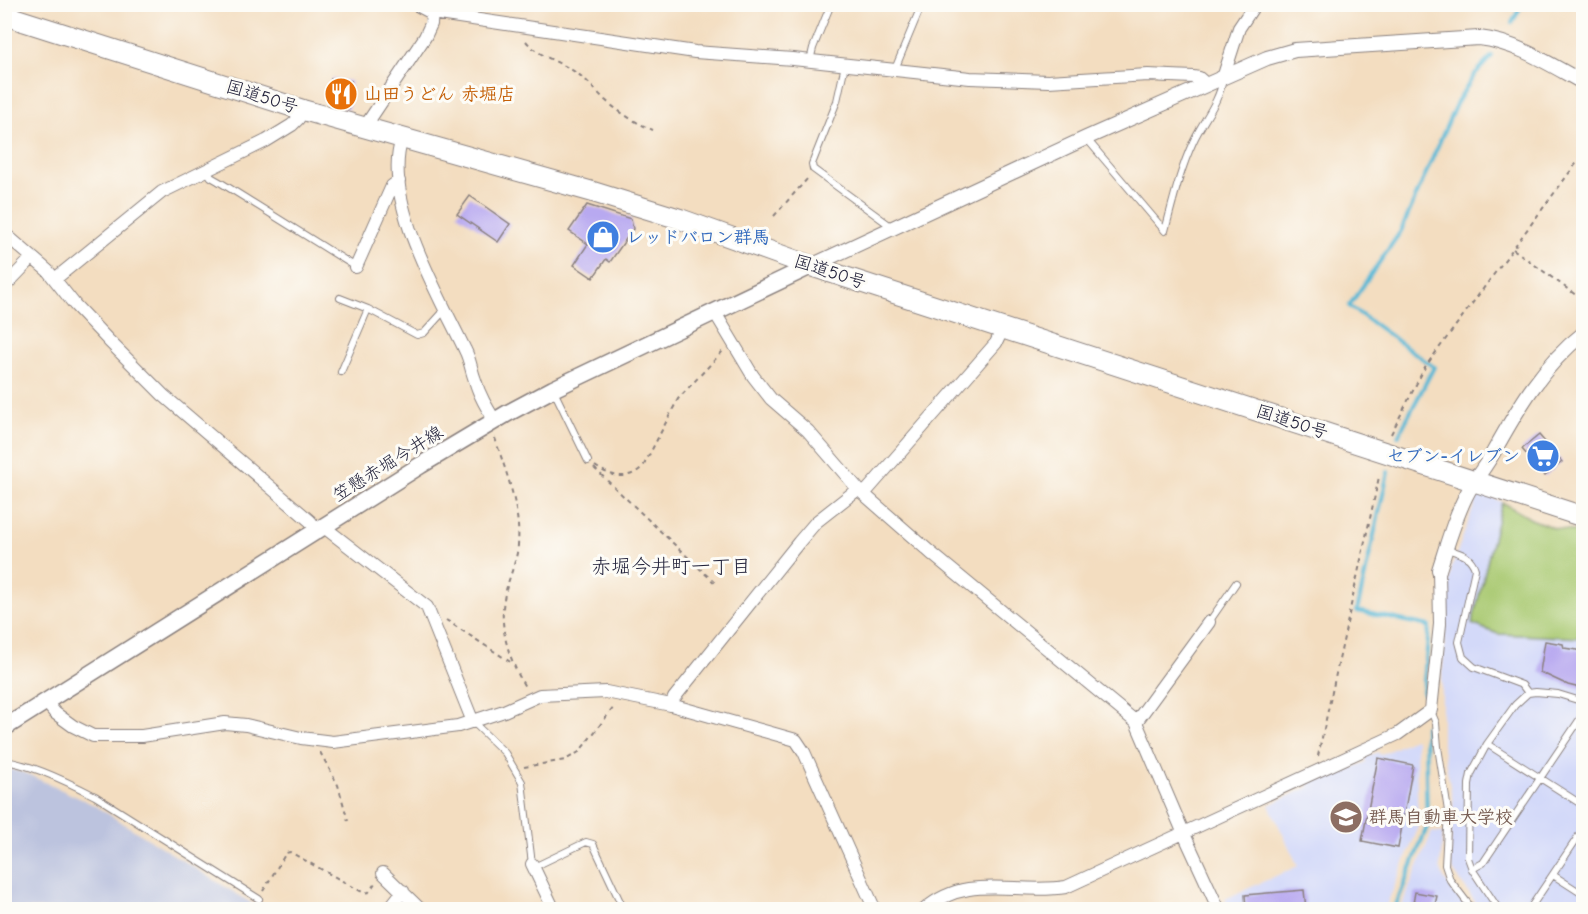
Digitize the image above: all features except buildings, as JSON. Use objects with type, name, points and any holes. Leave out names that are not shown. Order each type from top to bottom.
[{"type":"highway","name":"国道50号","points":[[4,15],[303,110],[680,219],[811,266],[1584,517]]},
{"type":"main road","name":"笠懸赤堀今井線","points":[[4,728],[492,423],[553,389],[811,266]]},
{"type":"street","points":[[415,4],[524,26],[695,52],[845,64],[970,78],[1048,81],[1148,75],[1193,76],[1207,85]]},
{"type":"street","points":[[1223,78],[1239,28],[1255,4]]},
{"type":"street","points":[[364,128],[425,37],[431,24],[433,9]]},
{"type":"street","points":[[811,266],[1086,138],[1268,58],[1295,50],[1479,38],[1504,43],[1584,83]]},
{"type":"street","points":[[55,279],[155,197],[266,141],[292,125],[303,110]]},
{"type":"street","points":[[402,139],[398,158],[399,181],[408,225],[444,311],[465,350],[492,423]]},
{"type":"street","points":[[356,267],[392,186],[399,181]]},
{"type":"street","points":[[4,233],[55,279],[82,312],[163,395],[310,521],[418,598],[430,612],[473,722]]},
{"type":"street","points":[[4,287],[32,258]]},
{"type":"street","points":[[714,311],[753,376],[771,399],[808,431],[861,491],[995,607],[1136,722],[1219,909]]},
{"type":"street","points":[[671,705],[674,698],[816,522],[861,491],[996,343],[1003,328]]},
{"type":"street","points":[[924,909],[945,895],[978,887],[1047,890],[1066,887],[1383,743],[1431,710],[1440,624],[1440,570],[1467,493],[1536,380],[1556,357],[1584,333]]},
{"type":"street","points":[[1136,722],[1209,622]]},
{"type":"street","points":[[45,702],[55,713],[73,726],[93,736],[142,736],[225,723],[246,724],[318,741],[333,742],[458,726],[531,698],[555,693],[606,692],[671,705],[796,740],[804,752],[874,909]]},
{"type":"street","points":[[533,865],[554,909]]},
{"type":"street","points":[[383,873],[421,909]]},
{"type":"street","points":[[388,909],[403,891]]},
{"type":"lane","points":[[810,61],[831,4]]},
{"type":"lane","points":[[895,70],[922,4]]},
{"type":"lane","points":[[845,64],[837,101],[812,164],[813,169],[893,227]]},
{"type":"lane","points":[[1086,138],[1165,231],[1176,187],[1192,143],[1216,103],[1223,78]]},
{"type":"lane","points":[[207,171],[218,182],[356,267]]},
{"type":"lane","points":[[340,298],[420,335],[444,311]]},
{"type":"lane","points":[[341,372],[368,309]]},
{"type":"lane","points":[[553,389],[588,461]]},
{"type":"lane","points":[[1446,548],[1468,557],[1475,569],[1460,642],[1463,657],[1474,666],[1521,685],[1528,693]]},
{"type":"lane","points":[[1209,622],[1236,583]]},
{"type":"lane","points":[[1499,909],[1472,869],[1467,845],[1469,784],[1475,764],[1515,705],[1528,693],[1546,692],[1584,702]]},
{"type":"lane","points":[[1431,710],[1436,723],[1448,811],[1445,865],[1450,880],[1473,909]]},
{"type":"lane","points":[[1472,869],[1483,862],[1584,713]]},
{"type":"lane","points":[[473,722],[505,753],[516,768],[522,782],[533,865],[586,842],[593,844],[624,909]]},
{"type":"lane","points":[[1487,744],[1584,806]]},
{"type":"lane","points":[[4,761],[51,776],[95,796],[259,899]]},
{"type":"lane","points":[[1529,909],[1584,828]]},
{"type":"lane","points":[[1553,875],[1584,895]]},
{"type":"path","points":[[524,26],[525,38],[532,48],[580,75],[619,111],[636,123],[653,130]]},
{"type":"path","points":[[1391,434],[1425,367],[1584,153]]},
{"type":"path","points":[[774,216],[813,169]]},
{"type":"path","points":[[1513,249],[1584,301]]},
{"type":"path","points":[[588,461],[602,471],[619,476],[637,472],[644,465],[678,399],[687,387],[733,343]]},
{"type":"path","points":[[492,423],[516,503],[517,514],[518,546],[505,593],[502,611],[503,629],[513,664],[531,698]]},
{"type":"path","points":[[588,461],[601,476],[717,585]]},
{"type":"path","points":[[1318,771],[1318,754],[1379,477]]},
{"type":"path","points":[[430,612],[513,664]]},
{"type":"path","points":[[516,768],[565,760],[579,752],[622,695]]},
{"type":"path","points":[[318,741],[320,752],[338,785],[348,821]]},
{"type":"path","points":[[259,899],[286,853],[290,852],[364,893],[369,892],[383,873]]},
{"type":"shaded area","points":[[1484,494],[1502,502],[1472,624],[1583,638],[1583,909],[1480,909],[1452,869],[1450,859],[1453,802],[1442,743],[1442,679],[1448,587],[1452,566],[1477,498]]},
{"type":"shaded area","name":"群馬自動車大学校","points":[[1416,740],[1418,829],[1385,909],[1230,909],[1225,899],[1298,866],[1269,805],[1309,787],[1308,782],[1338,769],[1341,773],[1366,762],[1365,757],[1378,752],[1380,755]]},
{"type":"shaded area","points":[[5,768],[25,773],[92,804],[256,906],[257,909],[5,909]]},
{"type":"shaded area","name":"群馬自動車大学校","points":[[1432,832],[1443,833],[1440,867],[1444,879],[1468,909],[1400,910]]},
{"type":"green space","points":[[1502,502],[1531,519],[1554,528],[1583,533],[1583,638],[1498,634],[1472,624]]},
{"type":"waterway","points":[[1512,23],[1522,4]]},
{"type":"waterway","points":[[1398,436],[1434,367],[1349,306],[1401,231],[1456,104],[1475,74],[1492,56]]},
{"type":"waterway","points":[[1388,472],[1357,611],[1429,626],[1423,694]]},
{"type":"waterway","points":[[1394,910],[1427,827],[1425,726]]},
{"type":"place","name":"山田うどん 赤堀店","points":[[341,94]]},
{"type":"place","name":"レッドバロン群馬","points":[[603,237]]},
{"type":"place","name":"セブン-イレブン","points":[[1543,456]]},
{"type":"place","name":"群馬自動車大学校","points":[[1346,817]]},
{"type":"district","name":"赤堀今井町一丁目","points":[[671,566]]}]
